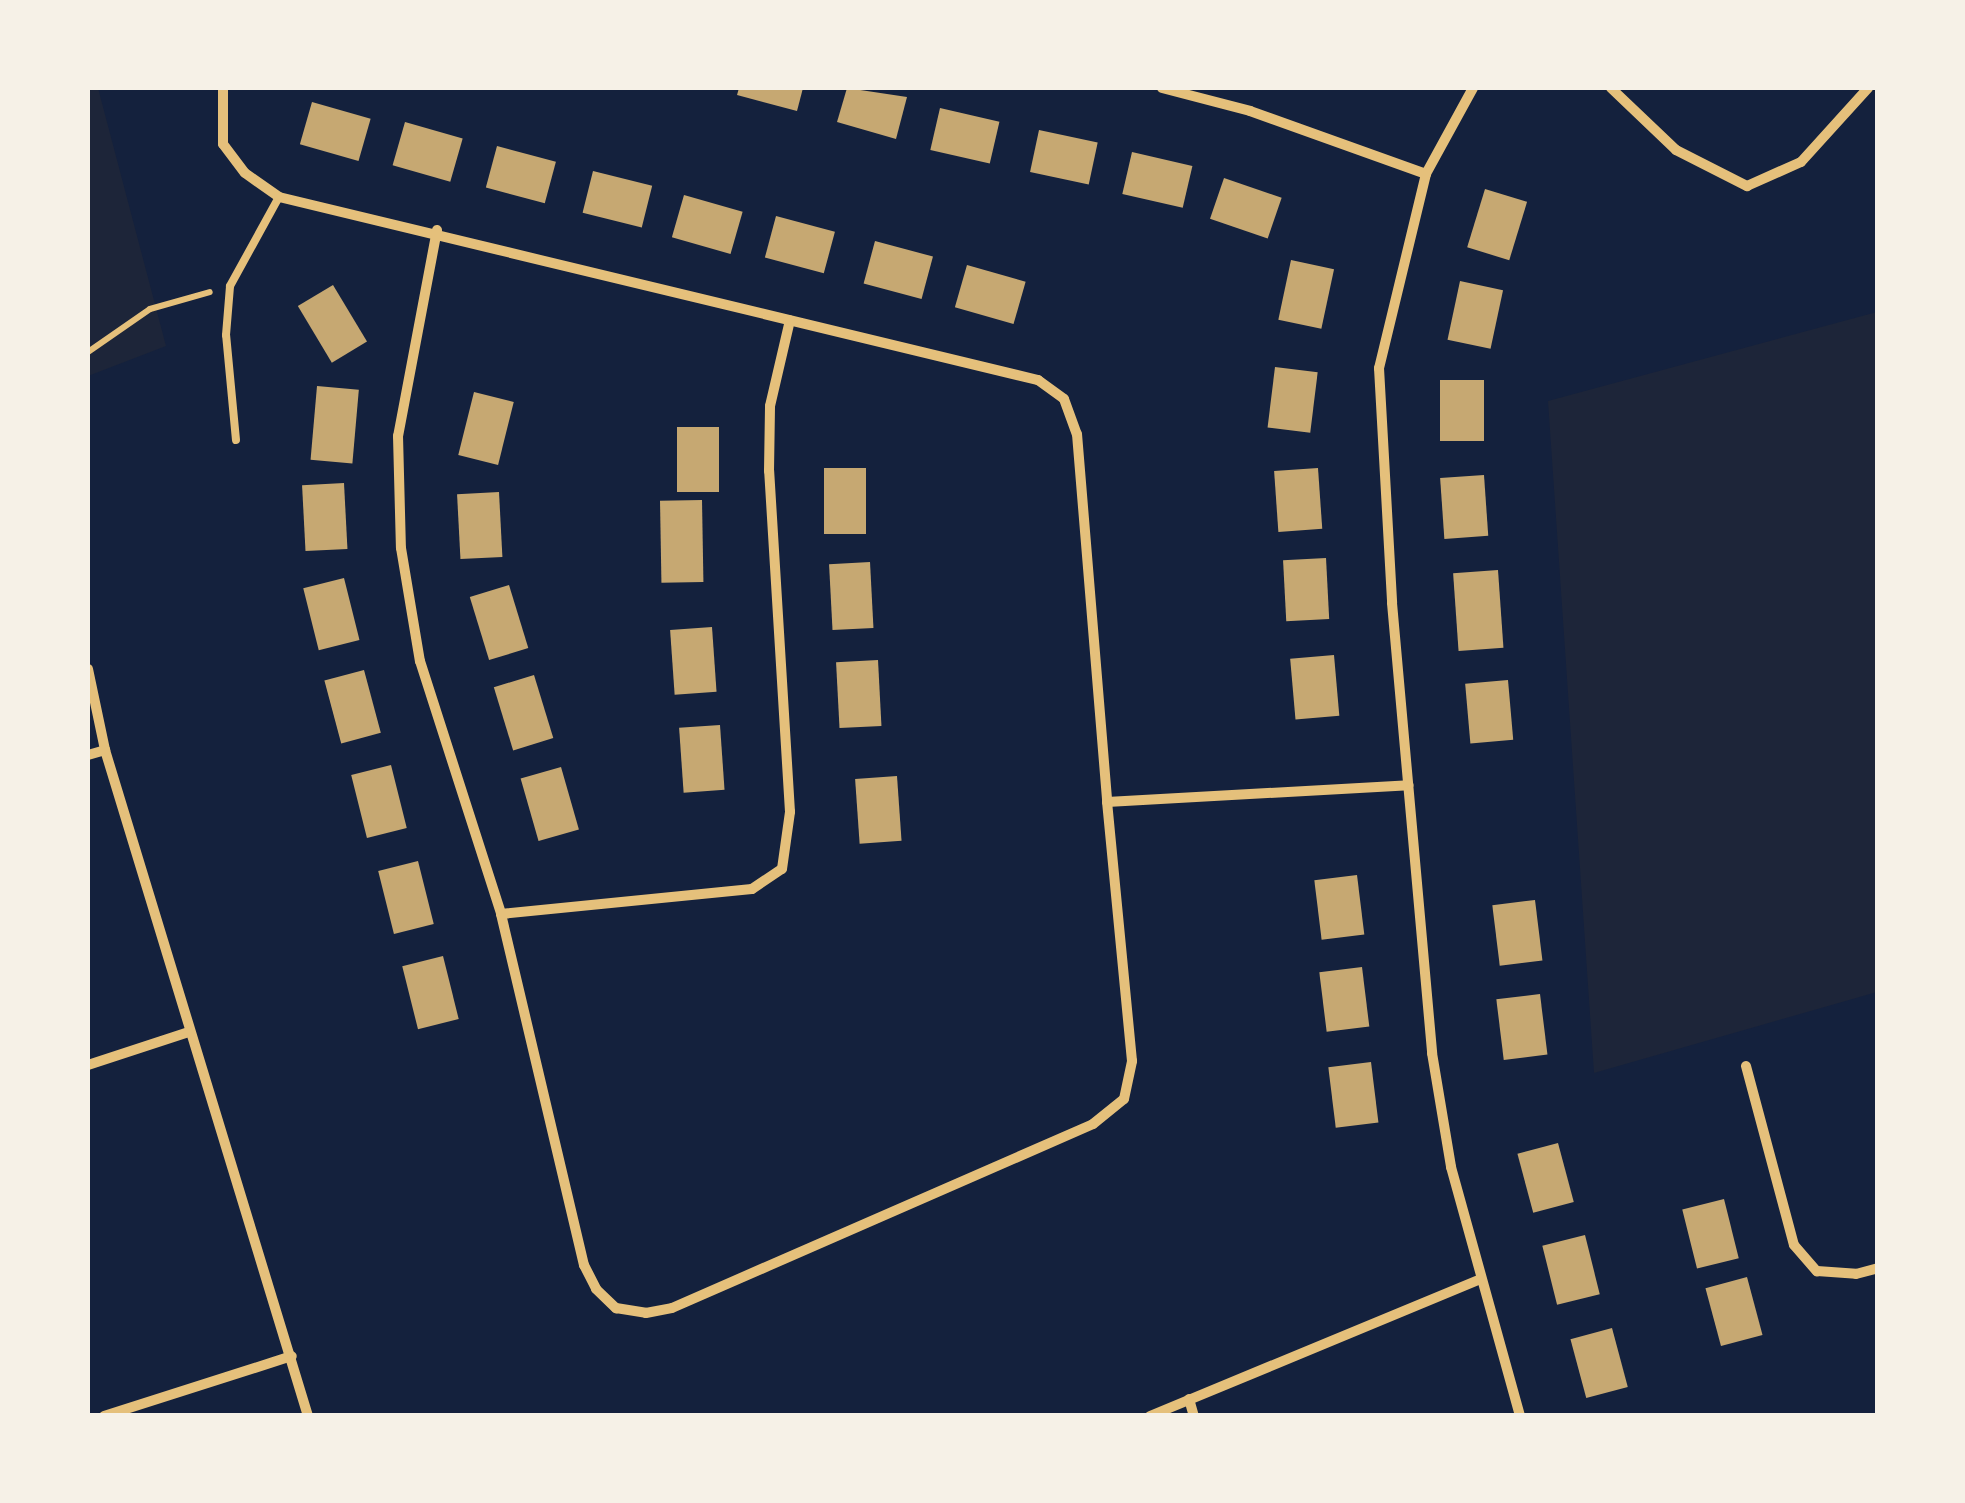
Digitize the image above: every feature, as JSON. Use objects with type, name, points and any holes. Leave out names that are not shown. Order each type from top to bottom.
[{"type":"street","points":[[223,88],[224,144],[245,173],[279,196],[437,230],[1038,380],[1064,400],[1077,434],[1132,1061],[1124,1099],[1092,1124],[672,1308],[646,1313],[616,1308],[596,1290],[584,1265],[500,914],[420,661],[401,548],[398,436],[437,230]]},
{"type":"street","points":[[1162,88],[1250,111],[1426,174]]},
{"type":"street","points":[[1474,88],[1426,174],[1380,368],[1432,1053],[1451,1167],[1520,1416]]},
{"type":"street","points":[[1611,88],[1676,150],[1748,186],[1801,162],[1868,88]]},
{"type":"street","points":[[500,914],[752,889],[782,868],[790,812],[770,406],[790,320]]},
{"type":"street","points":[[88,669],[105,750],[308,1416]]},
{"type":"street","points":[[88,755],[105,750]]},
{"type":"street","points":[[1108,802],[1409,785]]},
{"type":"street","points":[[88,1065],[189,1032]]},
{"type":"street","points":[[1746,1066],[1794,1245],[1818,1271],[1856,1274],[1878,1268]]},
{"type":"street","points":[[1150,1416],[1481,1278]]},
{"type":"street","points":[[104,1416],[292,1356]]},
{"type":"street","points":[[1189,1399],[1194,1416]]},
{"type":"lane","points":[[236,440],[226,335],[230,286],[279,196]]},
{"type":"path","points":[[88,352],[150,310],[230,286]]},
{"type":"shaded area","points":[[88,88],[98,88],[166,346],[88,376]]},
{"type":"shaded area","points":[[1877,312],[1877,992],[1594,1073],[1548,401]]},
{"type":"building","points":[[739,88],[803,88],[797,111],[737,95]]},
{"type":"building","points":[[847,88],[907,97],[896,139],[837,122]]},
{"type":"building","points":[[312,102],[371,119],[359,161],[300,144]]},
{"type":"building","points":[[940,108],[999,122],[990,164],[930,150]]},
{"type":"building","points":[[405,122],[463,139],[450,182],[393,165]]},
{"type":"building","points":[[1039,130],[1098,142],[1089,185],[1030,172]]},
{"type":"building","points":[[497,146],[556,162],[545,203],[486,188]]},
{"type":"building","points":[[1132,152],[1192,166],[1183,208],[1122,194]]},
{"type":"building","points":[[593,171],[652,186],[642,227],[583,213]]},
{"type":"building","points":[[1224,178],[1282,198],[1268,239],[1210,219]]},
{"type":"building","points":[[1485,189],[1527,202],[1509,260],[1467,247]]},
{"type":"building","points":[[684,195],[743,212],[731,254],[672,237]]},
{"type":"building","points":[[776,216],[835,232],[824,273],[765,258]]},
{"type":"building","points":[[875,241],[933,257],[922,299],[864,284]]},
{"type":"building","points":[[1291,260],[1334,269],[1321,329],[1278,320]]},
{"type":"building","points":[[967,265],[1026,282],[1014,324],[955,307]]},
{"type":"building","points":[[1460,281],[1503,290],[1491,349],[1448,340]]},
{"type":"building","points":[[333,285],[367,342],[332,363],[298,306]]},
{"type":"building","points":[[1275,367],[1318,372],[1310,433],[1268,428]]},
{"type":"building","points":[[1440,380],[1484,380],[1484,441],[1440,441]]},
{"type":"building","points":[[317,386],[359,390],[352,463],[311,460]]},
{"type":"building","points":[[474,392],[514,402],[498,465],[458,455]]},
{"type":"building","points":[[677,427],[719,427],[719,492],[677,492]]},
{"type":"building","points":[[824,468],[866,468],[866,534],[824,534]]},
{"type":"building","points":[[1318,468],[1322,529],[1278,532],[1274,471]]},
{"type":"building","points":[[1484,475],[1488,536],[1444,539],[1440,478]]},
{"type":"building","points":[[344,483],[347,549],[306,551],[302,485]]},
{"type":"building","points":[[499,492],[502,557],[460,559],[457,494]]},
{"type":"building","points":[[702,500],[703,582],[661,583],[660,501]]},
{"type":"building","points":[[1326,558],[1329,619],[1286,621],[1283,560]]},
{"type":"building","points":[[870,562],[873,628],[833,630],[829,564]]},
{"type":"building","points":[[1498,570],[1503,648],[1459,651],[1453,573]]},
{"type":"building","points":[[344,578],[359,640],[319,650],[303,588]]},
{"type":"building","points":[[509,585],[528,648],[489,660],[470,597]]},
{"type":"building","points":[[712,627],[717,692],[675,695],[670,630]]},
{"type":"building","points":[[1334,655],[1339,716],[1295,720],[1290,659]]},
{"type":"building","points":[[878,660],[881,726],[840,728],[836,662]]},
{"type":"building","points":[[364,670],[381,733],[341,743],[324,681]]},
{"type":"building","points":[[534,675],[553,738],[513,750],[494,687]]},
{"type":"building","points":[[1508,680],[1513,740],[1470,744],[1465,684]]},
{"type":"building","points":[[720,725],[725,790],[684,793],[679,728]]},
{"type":"building","points":[[391,765],[407,828],[367,838],[351,775]]},
{"type":"building","points":[[561,767],[579,829],[539,841],[521,779]]},
{"type":"building","points":[[897,776],[902,841],[860,844],[855,779]]},
{"type":"building","points":[[418,861],[434,924],[394,934],[378,871]]},
{"type":"building","points":[[1357,875],[1364,935],[1322,940],[1314,880]]},
{"type":"building","points":[[1535,900],[1542,961],[1500,966],[1492,905]]},
{"type":"building","points":[[443,956],[459,1019],[418,1029],[402,966]]},
{"type":"building","points":[[1362,967],[1369,1027],[1327,1032],[1319,972]]},
{"type":"building","points":[[1540,994],[1547,1055],[1504,1060],[1496,999]]},
{"type":"building","points":[[1371,1062],[1378,1123],[1336,1128],[1328,1067]]},
{"type":"building","points":[[1558,1143],[1574,1202],[1533,1213],[1517,1154]]},
{"type":"building","points":[[1724,1199],[1739,1258],[1697,1269],[1682,1209]]},
{"type":"building","points":[[1585,1235],[1600,1294],[1557,1305],[1542,1246]]},
{"type":"building","points":[[1747,1277],[1763,1335],[1721,1346],[1705,1288]]},
{"type":"building","points":[[1612,1328],[1628,1387],[1586,1398],[1570,1339]]}]
